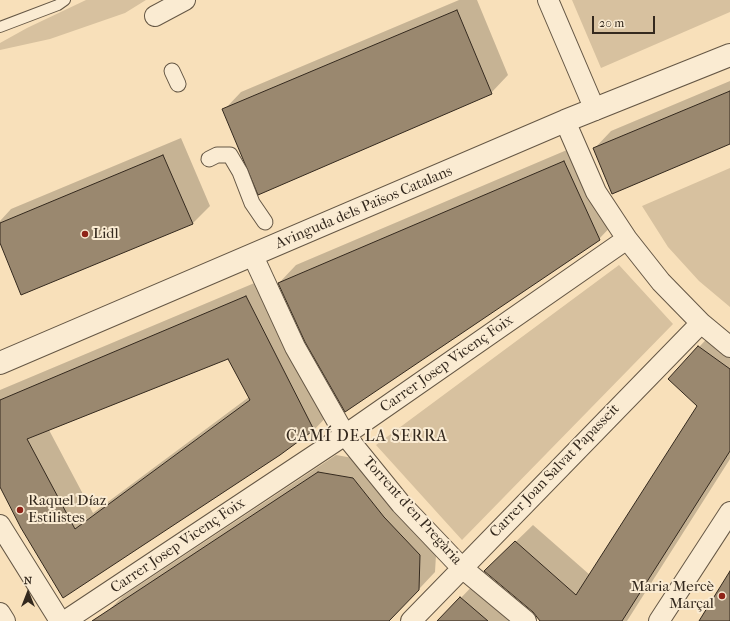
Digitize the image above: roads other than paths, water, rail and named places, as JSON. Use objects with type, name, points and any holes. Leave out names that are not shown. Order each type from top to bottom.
[{"type":"street","points":[[155,16],[185,0]]},
{"type":"street","points":[[548,0],[595,110]]},
{"type":"street","name":"Avinguda dels Països Catalans","points":[[0,363],[565,122],[730,55]]},
{"type":"street","points":[[565,122],[596,192],[627,239],[661,282],[701,323],[730,347]]},
{"type":"street","points":[[209,159],[218,155],[230,155],[240,172],[252,203],[265,222]]},
{"type":"street","name":"Carrer Josep Vicenç Foix","points":[[65,621],[345,435],[627,239]]},
{"type":"street","name":"Torrent d'en Pregària","points":[[253,256],[295,347],[345,435],[402,504],[461,567],[526,621]]},
{"type":"street","name":"Carrer Joan Salvat Papasseit","points":[[411,621],[461,567],[701,323]]},
{"type":"street","points":[[660,621],[730,512]]},
{"type":"street","points":[[0,525],[60,621]]},
{"type":"street","points":[[0,613],[5,621]]},
{"type":"lane","points":[[0,27],[58,5],[65,0]]},
{"type":"place","name":"Lidl","points":[[85,234]]},
{"type":"place","name":"Raquel Díaz Estilistes","points":[[20,510]]},
{"type":"place","name":"Maria Mercè Marçal","points":[[722,596]]},
{"type":"district","name":"CAMÍ DE LA SERRA","points":[[367,437]]}]
